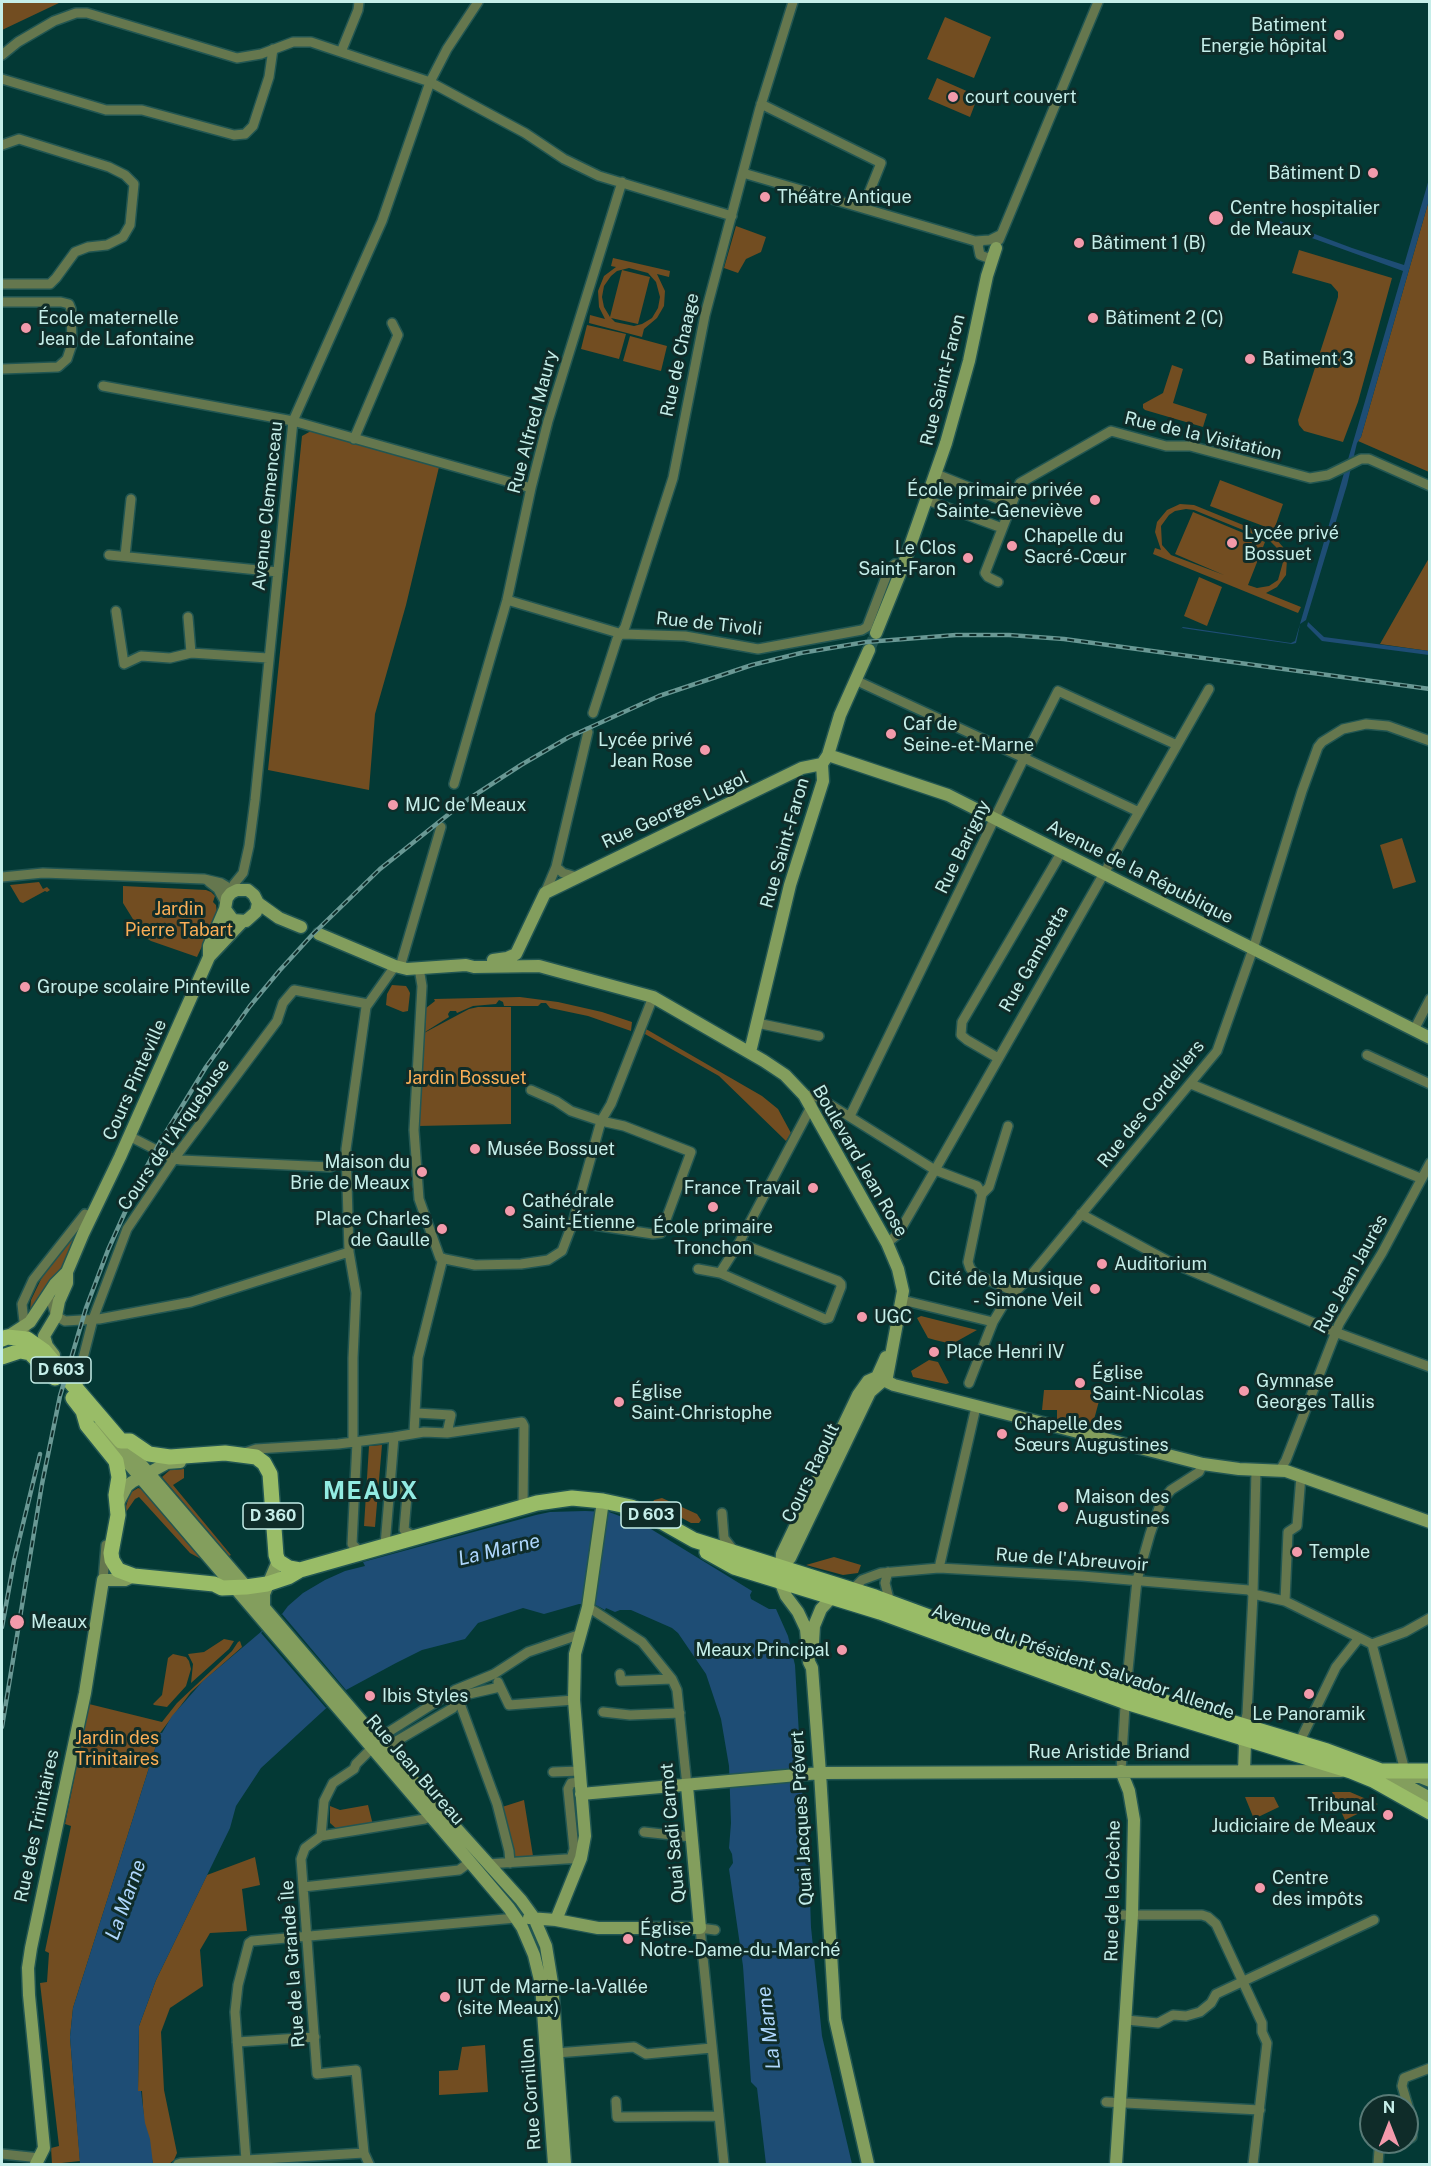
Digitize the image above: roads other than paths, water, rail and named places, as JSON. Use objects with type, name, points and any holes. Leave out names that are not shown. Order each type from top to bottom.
[{"type":"main road","name":"Rue Saint-Faron","points":[[876,633],[927,500],[959,397],[988,251]]},
{"type":"main road","name":"Rue Saint-Faron","points":[[750,1052],[790,885],[823,781],[825,760],[840,715],[868,650]]},
{"type":"main road","name":"Avenue de la République","points":[[825,760],[934,789],[1430,1038]]},
{"type":"main road","name":"Rue Georges Lugol","points":[[545,893],[802,768],[825,760]]},
{"type":"main road","points":[[279,918],[246,921],[230,917],[229,894],[248,890],[258,903],[279,918],[301,927]]},
{"type":"main road","points":[[466,965],[474,960],[507,958],[516,954],[545,893]]},
{"type":"main road","name":"Cours Pinteville","points":[[209,957],[209,946],[229,894]]},
{"type":"main road","points":[[246,921],[256,912],[258,903]]},
{"type":"main road","name":"Cours Pinteville","points":[[25,1339],[59,1287],[209,957],[246,921]]},
{"type":"main road","name":"Boulevard Jean Rose","points":[[319,934],[398,967],[539,966],[653,997],[750,1052],[785,1075],[812,1105],[887,1243],[902,1280],[902,1300]]},
{"type":"main road","name":"Cours Pinteville","points":[[47,1328],[56,1316],[59,1301],[67,1283],[64,1276]]},
{"type":"main road","name":"Cours Pinteville","points":[[25,1339],[30,1322],[64,1276]]},
{"type":"main road","points":[[879,1379],[887,1377],[889,1371],[902,1300]]},
{"type":"main road","points":[[25,1339],[47,1328]]},
{"type":"main road","points":[[47,1328],[44,1336],[47,1346],[89,1394],[87,1408]]},
{"type":"main road","name":"D 603","points":[[3,1342],[25,1339]]},
{"type":"main road","name":"D 603","points":[[2,1357],[20,1351],[25,1339]]},
{"type":"main road","name":"D 603","points":[[25,1339],[36,1358],[121,1441],[145,1475]]},
{"type":"main road","points":[[879,1379],[976,1407],[1203,1464],[1256,1470],[1280,1470],[1430,1522]]},
{"type":"main road","name":"Cours Raoult","points":[[780,1575],[782,1554],[866,1391],[868,1381],[879,1379]]},
{"type":"main road","name":"D 603","points":[[87,1408],[145,1475],[234,1588],[267,1584],[300,1570],[414,1536],[551,1500],[572,1498],[602,1508],[631,1507],[694,1540]]},
{"type":"main road","name":"Rue des Trinitaires","points":[[87,1408],[87,1425],[116,1461],[119,1477],[117,1506]]},
{"type":"main road","points":[[121,1441],[130,1441],[142,1451],[159,1456],[225,1453],[256,1457],[269,1470]]},
{"type":"main road","points":[[145,1475],[167,1463],[225,1459],[238,1455]]},
{"type":"main road","name":"D 360","points":[[269,1470],[278,1562]]},
{"type":"main road","name":"Rue des Trinitaires","points":[[117,1506],[127,1486],[145,1475]]},
{"type":"main road","points":[[117,1506],[118,1515],[111,1553],[118,1570],[134,1576],[234,1588]]},
{"type":"main road","points":[[556,1920],[585,1836],[574,1700],[575,1654],[588,1606],[602,1508]]},
{"type":"main road","points":[[694,1540],[738,1555],[780,1575]]},
{"type":"main road","name":"Avenue du Président Salvador Allende","points":[[694,1540],[701,1550],[734,1568],[852,1590],[896,1605],[1126,1696]]},
{"type":"main road","points":[[262,1612],[267,1584],[278,1562],[289,1568],[300,1570]]},
{"type":"main road","name":"Avenue du Président Salvador Allende","points":[[780,1575],[832,1597],[1126,1696],[1243,1732],[1351,1771],[1373,1780],[1430,1812]]},
{"type":"main road","name":"Quai Jacques Prévert","points":[[780,1575],[786,1596],[798,1612],[806,1629],[809,1662],[812,1668],[835,2019],[868,2164]]},
{"type":"main road","points":[[103,1580],[124,1580],[134,1576]]},
{"type":"main road","name":"Rue des Trinitaires","points":[[38,2161],[44,2148],[28,1995],[28,1968],[84,1700],[103,1580]]},
{"type":"main road","name":"Rue Jean Bureau","points":[[234,1588],[262,1612],[376,1745],[430,1816],[516,1918]]},
{"type":"main road","points":[[812,1668],[814,1626],[824,1605],[832,1597],[853,1596],[888,1608],[896,1605]]},
{"type":"main road","points":[[1243,1732],[1244,1771]]},
{"type":"main road","name":"Avenue du Président Salvador Allende","points":[[1243,1732],[1299,1743],[1354,1760],[1381,1771],[1430,1798]]},
{"type":"main road","name":"Rue Cornillon","points":[[376,1745],[521,1900],[534,1918],[548,1956],[565,2164]]},
{"type":"main road","name":"Rue de la Crèche","points":[[1116,2164],[1112,2102],[1126,2020],[1127,1915],[1134,1820],[1129,1791],[1121,1771]]},
{"type":"main road","points":[[1381,1771],[1402,1777],[1420,1777],[1430,1781]]},
{"type":"main road","name":"Rue Aristide Briand","points":[[581,1782],[687,1786],[820,1773],[1430,1771]]},
{"type":"main road","name":"Quai Sadi Carnot","points":[[687,1786],[700,1928]]},
{"type":"main road","points":[[516,1918],[556,1920],[598,1928],[700,1928]]},
{"type":"main road","name":"Rue Cornillon","points":[[516,1918],[534,1955],[541,1984],[554,2164]]},
{"type":"street","points":[[341,52],[359,2]]},
{"type":"street","name":"Avenue Clemenceau","points":[[229,894],[243,873],[249,846],[292,422],[382,221],[430,82],[447,49],[478,2]]},
{"type":"street","name":"Rue de Chaage","points":[[593,713],[614,649],[622,634],[673,478],[705,315],[761,104],[793,2]]},
{"type":"street","points":[[743,173],[969,239],[988,251],[1000,235],[1098,2]]},
{"type":"street","points":[[2,55],[18,42],[54,21],[76,13],[87,13],[237,57],[250,57],[303,40],[430,82],[525,134],[584,170],[732,216]]},
{"type":"street","points":[[2,79],[106,110],[142,110],[234,135],[245,134],[253,126],[269,77],[273,49]]},
{"type":"street","points":[[761,104],[881,163],[863,208]]},
{"type":"street","points":[[2,145],[19,139],[109,168],[125,175],[134,184],[130,225],[123,237],[107,245],[88,247],[75,252],[50,284],[2,284]]},
{"type":"street","name":"Rue Alfred Maury","points":[[454,784],[507,600],[531,488],[554,401],[622,182]]},
{"type":"street","points":[[2,302],[69,304],[72,344],[67,359],[58,367],[2,369]]},
{"type":"street","points":[[354,439],[398,335],[392,323]]},
{"type":"street","points":[[103,386],[292,422],[531,488]]},
{"type":"street","name":"Rue de la Visitation","points":[[998,582],[987,577],[985,573],[1020,483],[1111,431],[1166,446],[1190,446],[1310,478],[1322,477],[1357,460],[1369,459],[1430,486]]},
{"type":"street","points":[[936,474],[1011,504]]},
{"type":"street","points":[[125,556],[131,499]]},
{"type":"street","points":[[927,500],[1002,528]]},
{"type":"street","points":[[109,555],[278,572]]},
{"type":"street","name":"Rue de Tivoli","points":[[507,600],[622,634],[685,636],[758,649],[858,632],[867,627],[890,566],[895,564],[903,566]]},
{"type":"street","points":[[116,611],[124,664],[141,656],[170,657],[191,654],[268,658]]},
{"type":"street","points":[[188,617],[191,654]]},
{"type":"street","points":[[855,680],[1139,812]]},
{"type":"street","name":"Rue Gambetta","points":[[887,1243],[898,1234],[936,1170],[1209,689]]},
{"type":"street","name":"Rue Barigny","points":[[850,1116],[1058,691],[1177,745]]},
{"type":"street","name":"Rue des Cordeliers","points":[[992,1324],[1005,1302],[1217,1052],[1253,949],[1314,753],[1322,742],[1343,729],[1366,724],[1388,726],[1430,741]]},
{"type":"street","points":[[545,893],[556,867],[588,732]]},
{"type":"street","points":[[360,1552],[352,1544],[355,1442],[352,1358],[356,1293],[349,1252],[346,1149],[366,1007],[398,967],[441,827]]},
{"type":"street","points":[[998,1058],[967,1040],[961,1035],[960,1029],[971,1005],[1061,853]]},
{"type":"street","points":[[556,867],[563,873],[577,877]]},
{"type":"street","points":[[2,877],[43,873],[214,880],[229,894]]},
{"type":"street","name":"Avenue Clemenceau","points":[[243,873],[248,890]]},
{"type":"street","points":[[208,880],[218,889],[229,894]]},
{"type":"street","points":[[414,1432],[418,1359],[442,1258],[419,1198],[414,1130],[422,986],[419,968]]},
{"type":"street","name":"Cours de l'Arquebuse","points":[[79,1383],[79,1374],[93,1319],[128,1229],[174,1159],[277,1021],[283,1003],[294,990],[368,1004]]},
{"type":"street","points":[[442,1258],[475,1265],[521,1264],[548,1260],[562,1251],[573,1222],[601,1121],[611,1104],[653,997]]},
{"type":"street","points":[[1413,1030],[1430,999]]},
{"type":"street","points":[[758,1023],[819,1036]]},
{"type":"street","points":[[1367,1055],[1430,1084]]},
{"type":"street","points":[[1191,1084],[1420,1178]]},
{"type":"street","points":[[531,1090],[556,1101],[571,1111],[624,1126],[691,1152],[661,1233],[653,1234],[573,1222]]},
{"type":"street","points":[[804,1095],[818,1097],[936,1170],[977,1186],[982,1194]]},
{"type":"street","points":[[720,1273],[738,1244],[812,1105]]},
{"type":"street","points":[[1008,1126],[989,1187],[982,1194],[968,1262],[975,1274],[1015,1292]]},
{"type":"street","points":[[129,1136],[174,1159],[330,1167],[346,1161]]},
{"type":"street","name":"Rue Jean Jaurès","points":[[1280,1470],[1286,1460],[1342,1317],[1382,1253],[1430,1163]]},
{"type":"street","name":"Cours Pinteville","points":[[25,1339],[22,1304],[33,1280],[85,1214],[91,1217]]},
{"type":"street","points":[[1081,1214],[1168,1261],[1335,1332],[1430,1367]]},
{"type":"street","points":[[698,1269],[720,1273],[825,1319],[829,1318],[841,1287],[838,1281],[738,1244]]},
{"type":"street","points":[[51,1301],[56,1316],[65,1321],[93,1319],[192,1302],[349,1252]]},
{"type":"street","points":[[902,1300],[992,1324],[969,1383]]},
{"type":"street","points":[[939,1568],[976,1407]]},
{"type":"street","points":[[416,1413],[451,1415],[447,1433]]},
{"type":"street","points":[[238,1455],[256,1449],[355,1442],[414,1432],[447,1433],[520,1421],[524,1423],[523,1507]]},
{"type":"street","points":[[385,1545],[394,1437]]},
{"type":"street","points":[[269,1470],[273,1455],[286,1448]]},
{"type":"street","name":"Rue de la Crèche","points":[[1121,1771],[1137,1580],[1161,1502],[1171,1490],[1199,1472],[1203,1464]]},
{"type":"street","points":[[1243,1732],[1247,1714],[1253,1594],[1256,1470]]},
{"type":"street","points":[[1285,1601],[1288,1532],[1297,1526],[1301,1476]]},
{"type":"street","points":[[390,1486],[401,1489],[407,1496],[404,1530],[414,1536]]},
{"type":"street","name":"Rue des Trinitaires","points":[[103,1580],[111,1514],[117,1506]]},
{"type":"street","points":[[722,1513],[724,1538],[738,1555]]},
{"type":"street","name":"Rue de l'Abreuvoir","points":[[852,1590],[862,1580],[888,1572],[939,1568],[1137,1580],[1249,1590],[1253,1594],[1285,1601],[1372,1644]]},
{"type":"street","points":[[888,1572],[885,1583],[896,1605]]},
{"type":"street","name":"Quai Sadi Carnot","points":[[588,1606],[642,1642],[672,1679],[677,1690],[687,1786]]},
{"type":"street","points":[[1405,1771],[1372,1644],[1405,1632],[1430,1618]]},
{"type":"street","points":[[430,1816],[425,1819],[321,1836],[327,1793],[333,1783],[354,1769],[356,1764],[387,1733],[454,1690],[494,1674],[528,1652],[580,1634]]},
{"type":"street","points":[[1299,1743],[1336,1667],[1359,1638]]},
{"type":"street","points":[[494,1674],[509,1704],[574,1700]]},
{"type":"street","points":[[620,1674],[621,1682],[672,1679]]},
{"type":"street","points":[[376,1745],[393,1743],[453,1708],[460,1696],[500,1687]]},
{"type":"street","points":[[454,1690],[497,1804],[510,1863]]},
{"type":"street","points":[[603,1712],[630,1715],[680,1713]]},
{"type":"street","points":[[553,1772],[581,1782]]},
{"type":"street","points":[[644,1832],[691,1837]]},
{"type":"street","name":"Rue de la Grande Île","points":[[321,1836],[305,1848],[302,1854],[318,2074],[356,2070],[364,2153],[369,2164]]},
{"type":"street","points":[[487,1864],[576,1858]]},
{"type":"street","points":[[303,1887],[459,1870],[470,1862]]},
{"type":"street","points":[[1127,1915],[1202,1915],[1216,1924],[1262,2023],[1262,2032],[1267,2043],[1253,2164]]},
{"type":"street","points":[[246,2160],[236,1998],[249,1943],[516,1918]]},
{"type":"street","points":[[1126,2020],[1158,2022],[1173,2015],[1193,2014],[1211,2004],[1216,1994],[1374,1920]]},
{"type":"street","points":[[700,1928],[715,1930]]},
{"type":"street","name":"Quai Sadi Carnot","points":[[700,1928],[724,2164]]},
{"type":"street","points":[[237,2042],[315,2037]]},
{"type":"street","points":[[556,2053],[634,2047],[646,2054],[712,2048]]},
{"type":"street","points":[[1404,2094],[1402,2086],[1404,2078],[1430,2068]]},
{"type":"street","points":[[616,2101],[617,2117],[718,2116]]},
{"type":"street","points":[[1112,2102],[1260,2110]]},
{"type":"street","points":[[178,2164],[364,2153]]},
{"type":"street","points":[[2,2154],[38,2161]]},
{"type":"water","points":[[1429,179],[1429,200],[1361,437],[1357,443],[1347,485],[1306,620],[1300,624],[1296,643],[1292,644],[1182,628],[1179,630],[1183,627],[1291,643],[1295,641],[1403,271],[1287,229],[1279,225],[1280,221],[1404,265]]},
{"type":"water","points":[[1308,622],[1324,637],[1429,651],[1429,655],[1322,641],[1307,626]]},
{"type":"water","name":"La Marne","points":[[550,1512],[609,1512],[646,1526],[752,1591],[751,1599],[769,1609],[776,1609],[788,1636],[795,1665],[805,1839],[808,1839],[811,1927],[822,2036],[852,2164],[766,2164],[757,2088],[751,2082],[743,1966],[729,1869],[733,1863],[729,1848],[731,1823],[729,1766],[721,1719],[706,1674],[678,1633],[672,1628],[631,1610],[615,1612],[594,1604],[579,1604],[544,1614],[523,1608],[478,1623],[465,1639],[422,1650],[396,1663],[346,1690],[261,1768],[236,1806],[230,1828],[156,1980],[139,2026],[138,2091],[141,2091],[153,2164],[80,2164],[70,2037],[73,2008],[160,1733],[172,1716],[203,1681],[282,1614],[303,1593],[325,1580],[345,1571],[365,1566],[363,1562],[536,1515]]},
{"type":"tunnel","points":[[869,650],[876,633]]},
{"type":"railway","points":[[2,1727],[42,1484],[60,1396],[86,1308],[108,1250],[139,1181],[206,1067],[250,1006],[280,970],[312,935],[380,869],[464,802],[569,737],[659,696],[752,665],[801,653],[866,642],[956,635],[1009,635],[1064,639],[1430,689]]},
{"type":"railway","points":[[2,1627],[14,1561],[40,1454]]},
{"type":"place","name":"Batiment Energie hôpital","points":[[1339,35]]},
{"type":"place","name":"court couvert","points":[[953,97]]},
{"type":"place","name":"Bâtiment D","points":[[1373,173]]},
{"type":"place","name":"Théâtre Antique","points":[[765,197]]},
{"type":"place","name":"Centre hospitalier de Meaux","points":[[1216,218]]},
{"type":"place","name":"Bâtiment 1 (B)","points":[[1079,243]]},
{"type":"place","name":"Bâtiment 2 (C)","points":[[1093,318]]},
{"type":"place","name":"École maternelle Jean de Lafontaine","points":[[26,328]]},
{"type":"place","name":"Batiment 3","points":[[1250,359]]},
{"type":"place","name":"École primaire privée Sainte-Geneviève","points":[[1095,500]]},
{"type":"place","name":"Lycée privé Bossuet","points":[[1232,543]]},
{"type":"place","name":"Chapelle du Sacré-Cœur","points":[[1012,546]]},
{"type":"place","name":"Le Clos Saint-Faron","points":[[968,558]]},
{"type":"place","name":"Caf de Seine-et-Marne","points":[[891,734]]},
{"type":"place","name":"Lycée privé Jean Rose","points":[[705,750]]},
{"type":"place","name":"MJC de Meaux","points":[[393,805]]},
{"type":"place","name":"Groupe scolaire Pinteville","points":[[25,987]]},
{"type":"place","name":"Musée Bossuet","points":[[475,1149]]},
{"type":"place","name":"Maison du Brie de Meaux","points":[[422,1172]]},
{"type":"place","name":"France Travail","points":[[813,1188]]},
{"type":"place","name":"École primaire Tronchon","points":[[713,1207]]},
{"type":"place","name":"Cathédrale Saint-Étienne","points":[[510,1211]]},
{"type":"place","name":"Place Charles de Gaulle","points":[[442,1229]]},
{"type":"place","name":"Auditorium","points":[[1102,1264]]},
{"type":"place","name":"Cité de la Musique - Simone Veil","points":[[1095,1289]]},
{"type":"place","name":"UGC","points":[[862,1317]]},
{"type":"place","name":"Place Henri IV","points":[[934,1352]]},
{"type":"place","name":"Église Saint-Nicolas","points":[[1080,1383]]},
{"type":"place","name":"Gymnase Georges Tallis","points":[[1244,1391]]},
{"type":"place","name":"Église Saint-Christophe","points":[[619,1402]]},
{"type":"place","name":"Chapelle des Sœurs Augustines","points":[[1002,1434]]},
{"type":"place","name":"Maison des Augustines","points":[[1063,1507]]},
{"type":"place","name":"Temple","points":[[1297,1552]]},
{"type":"place","name":"Meaux","points":[[17,1622]]},
{"type":"place","name":"Meaux Principal","points":[[842,1650]]},
{"type":"place","name":"Le Panoramik","points":[[1309,1694]]},
{"type":"place","name":"Ibis Styles","points":[[370,1696]]},
{"type":"place","name":"Tribunal Judiciaire de Meaux","points":[[1388,1815]]},
{"type":"place","name":"Centre des impôts","points":[[1260,1888]]},
{"type":"place","name":"Église Notre-Dame-du-Marché","points":[[628,1939]]},
{"type":"place","name":"IUT de Marne-la-Vallée (site Meaux)","points":[[445,1997]]},
{"type":"district","name":"MEAUX","points":[[371,1492]]},
{"type":"park label","name":"Jardin Pierre Tabart","points":[[179,919]]},
{"type":"park label","name":"Jardin Bossuet","points":[[466,1078]]},
{"type":"park label","name":"Jardin des Trinitaires","points":[[117,1748]]}]
